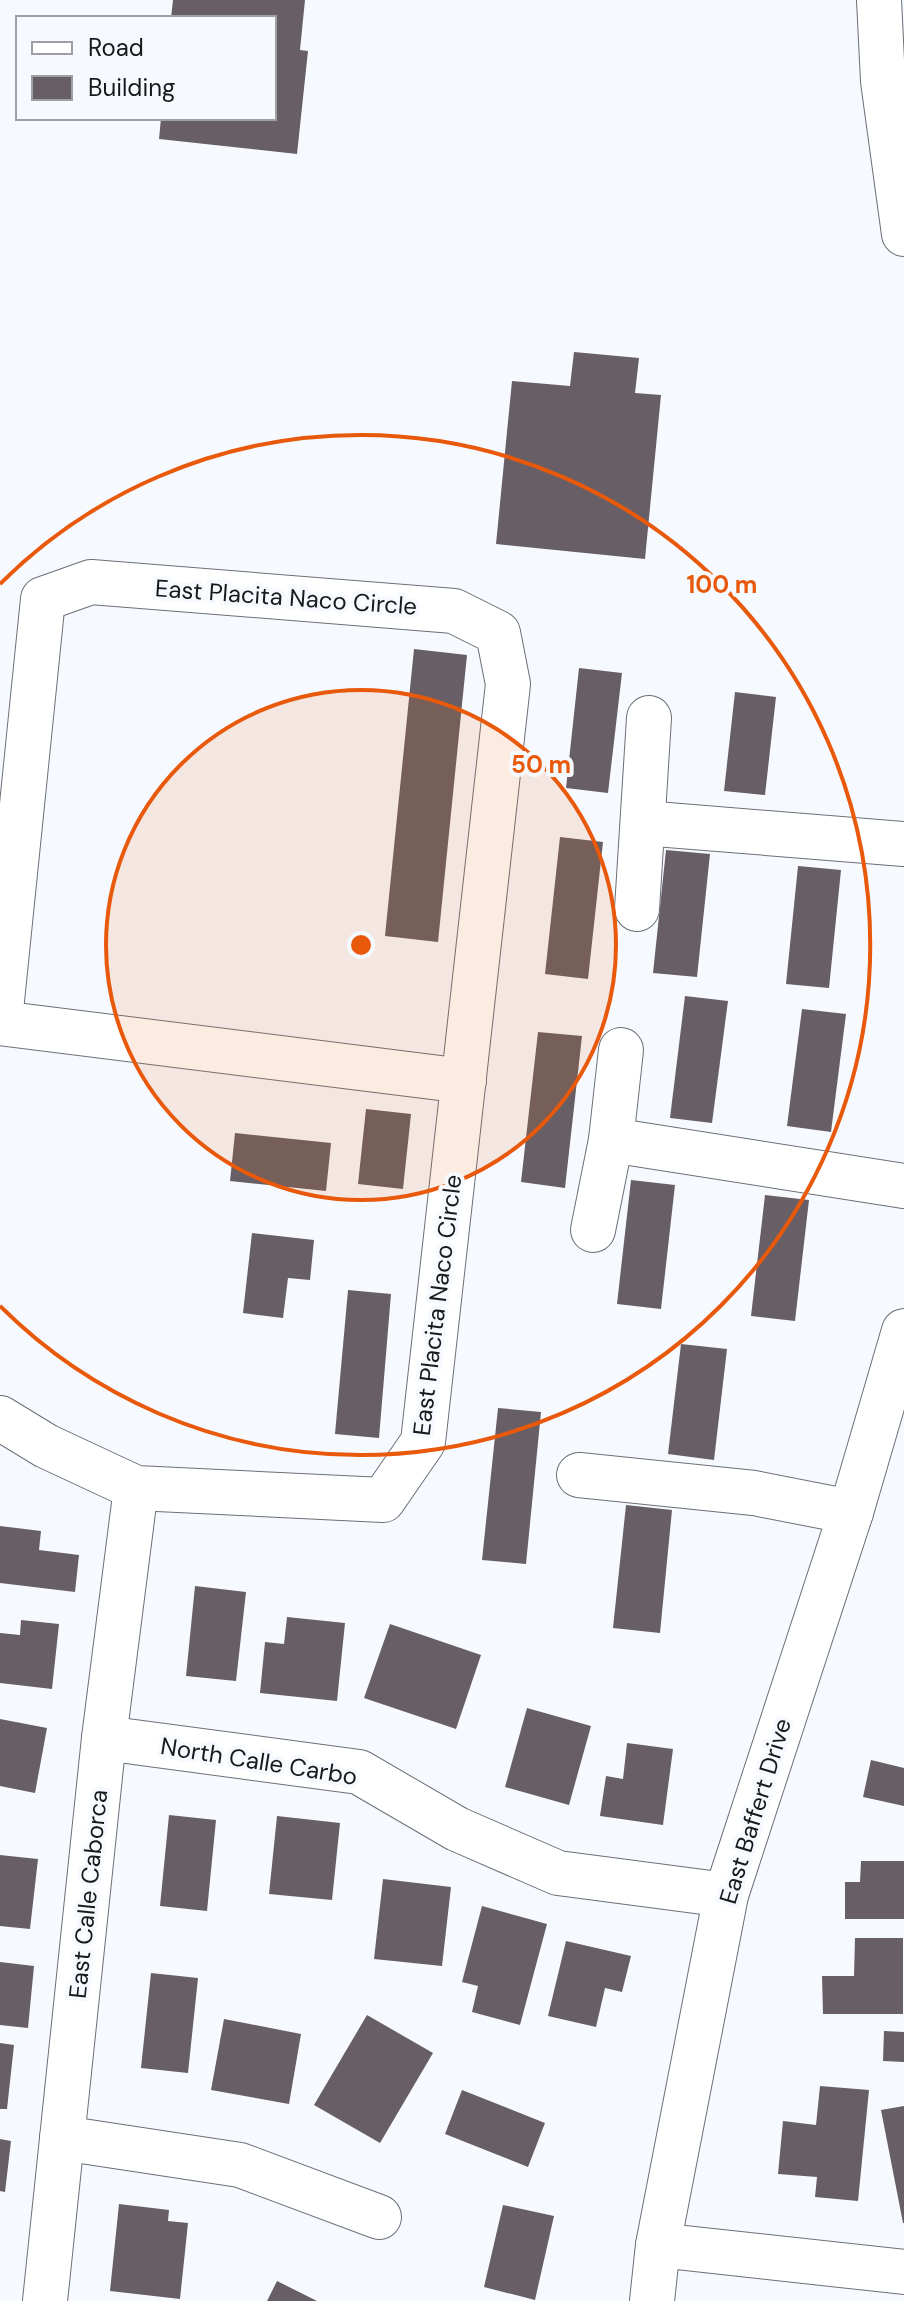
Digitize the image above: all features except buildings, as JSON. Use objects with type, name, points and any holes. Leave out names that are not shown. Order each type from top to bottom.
[{"type":"street","points":[[879,0],[883,81],[904,234]]},
{"type":"street","name":"East Placita Naco Circle","points":[[0,1418],[46,1446],[136,1488],[383,1500],[423,1442],[464,1081],[508,684],[498,633],[454,611],[91,582],[43,599],[0,1022],[464,1081]]},
{"type":"street","points":[[637,909],[649,718]]},
{"type":"street","points":[[643,823],[904,844]]},
{"type":"street","points":[[593,1230],[611,1140],[621,1050]]},
{"type":"street","points":[[611,1140],[904,1186]]},
{"type":"street","name":"East Baffert Drive","points":[[652,2301],[658,2245],[726,1895],[851,1512],[904,1331]]},
{"type":"street","points":[[579,1475],[754,1493],[851,1512]]},
{"type":"street","name":"East Calle Caborca","points":[[45,2301],[104,1738],[136,1488]]},
{"type":"street","name":"North Calle Carbo","points":[[104,1738],[359,1772],[457,1829],[558,1873],[726,1895]]},
{"type":"street","points":[[62,2138],[240,2165],[379,2217]]},
{"type":"street","points":[[658,2245],[904,2272]]}]
